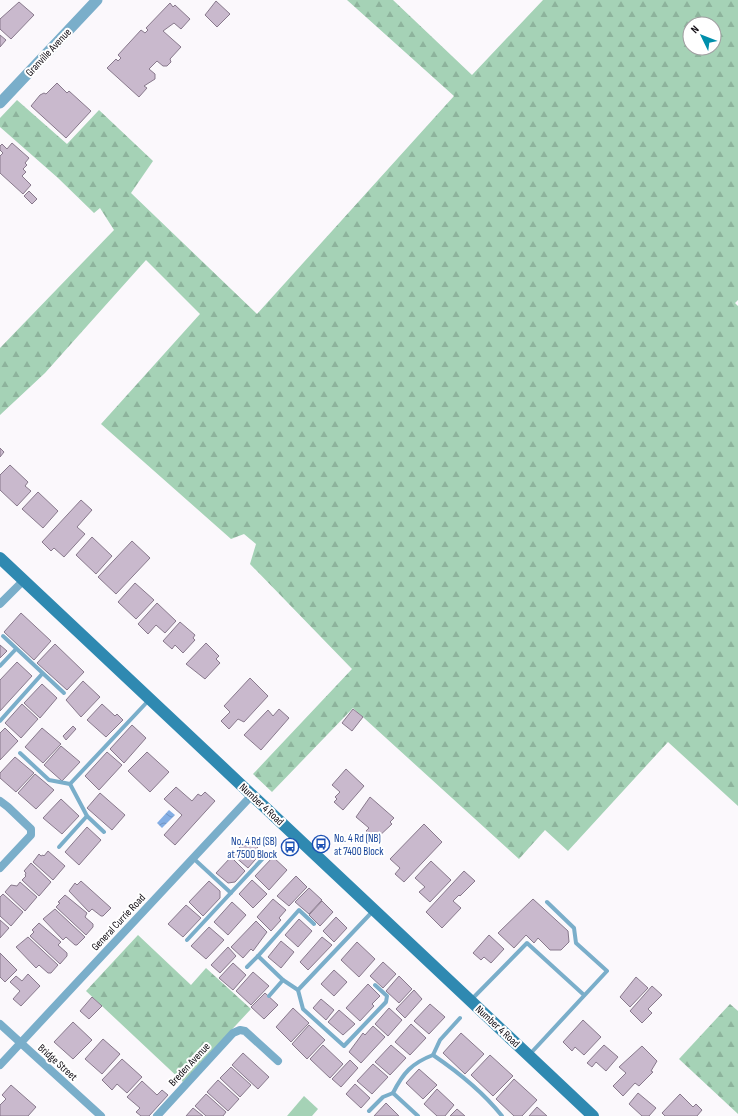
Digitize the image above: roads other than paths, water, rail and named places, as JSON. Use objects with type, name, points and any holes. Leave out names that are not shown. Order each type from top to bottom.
[{"type":"main road","name":"Number 4 Road","points":[[0,558],[593,1116]]},
{"type":"street","name":"Granville Avenue","points":[[0,103],[96,0]]},
{"type":"street","points":[[0,604],[24,580]]},
{"type":"street","name":"General Currie Road","points":[[0,1065],[252,795]]},
{"type":"street","points":[[0,868],[31,835],[31,829],[25,822],[1,803]]},
{"type":"street","name":"Bridge Street","points":[[0,1024],[101,1116]]},
{"type":"street","name":"Breden Avenue","points":[[157,1116],[233,1033],[240,1030],[245,1031],[278,1061]]},
{"type":"lane","points":[[3,636],[64,693]]},
{"type":"lane","points":[[0,666],[16,649]]},
{"type":"lane","points":[[0,721],[42,674]]},
{"type":"lane","points":[[70,784],[150,699]]},
{"type":"lane","points":[[20,753],[49,780],[70,784]]},
{"type":"lane","points":[[70,784],[87,816],[104,832]]},
{"type":"lane","points":[[59,847],[87,816]]},
{"type":"lane","points":[[187,940],[267,854]]},
{"type":"lane","points":[[193,858],[231,893]]},
{"type":"lane","points":[[529,1056],[584,995],[607,972],[576,943],[574,928],[547,902]]},
{"type":"lane","points":[[247,967],[299,910],[314,924]]},
{"type":"lane","points":[[298,990],[375,910]]},
{"type":"lane","points":[[471,1000],[527,943],[584,995]]},
{"type":"lane","points":[[258,956],[284,980],[298,990],[303,1009],[344,1046],[386,1002],[387,996],[375,985]]},
{"type":"lane","points":[[269,996],[284,980]]},
{"type":"lane","points":[[369,1111],[382,1097],[393,1093],[400,1079],[416,1062],[433,1055],[440,1040],[460,1018]]},
{"type":"lane","points":[[433,1055],[452,1068],[490,1101],[502,1116]]},
{"type":"lane","points":[[393,1093],[418,1116]]},
{"type":"water","points":[[169,810],[175,815],[162,828],[157,823]]},
{"type":"place","name":"No. 4 Rd (NB) at 7400 Block","points":[[321,844]]},
{"type":"place","name":"No. 4 Rd (SB) at 7500 Block","points":[[290,847]]}]
